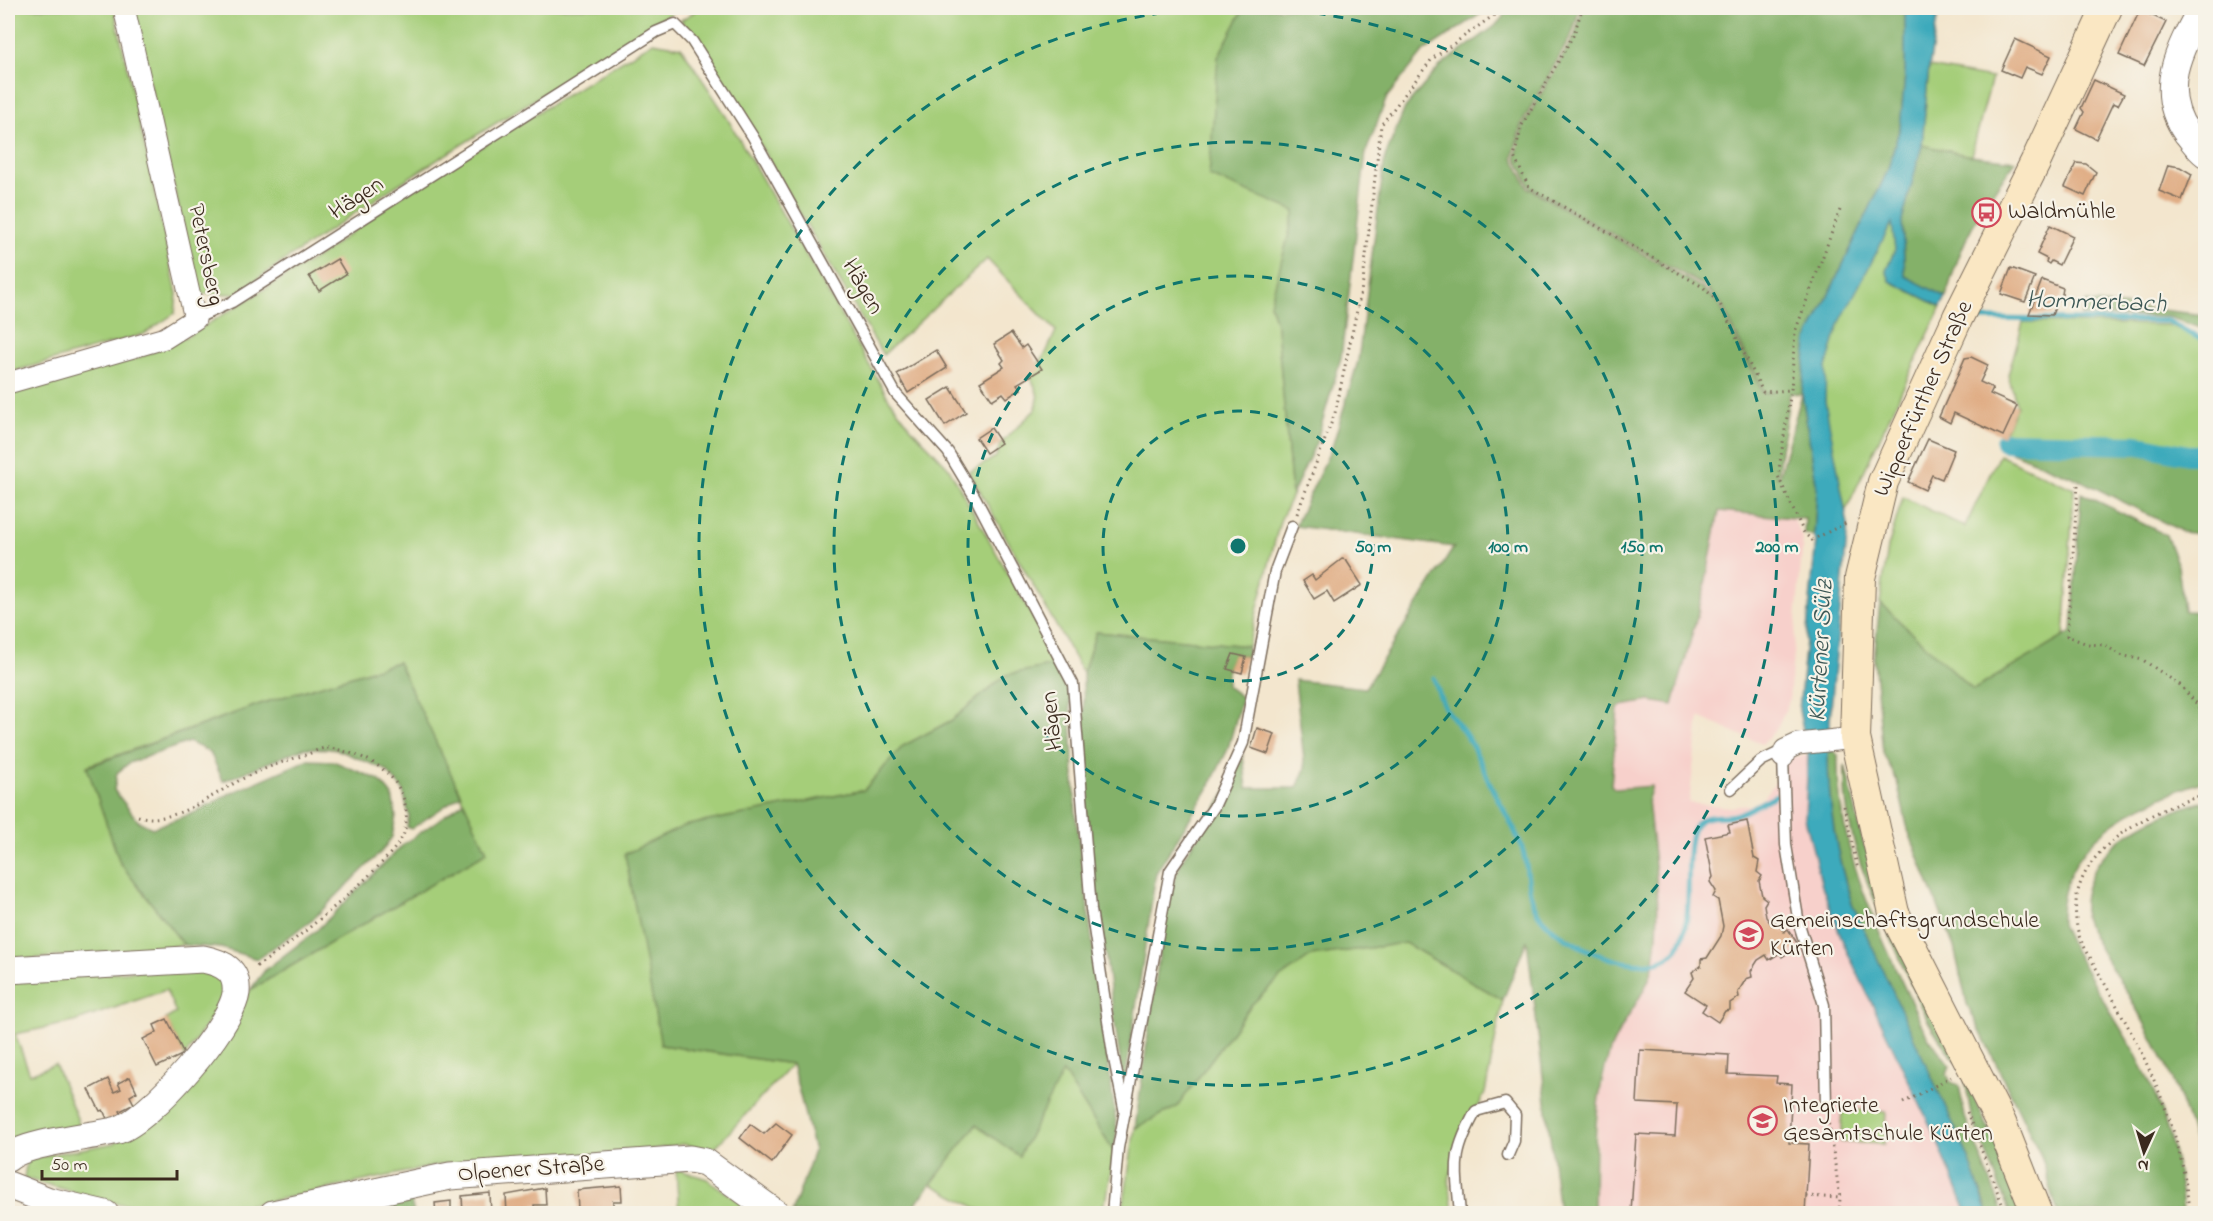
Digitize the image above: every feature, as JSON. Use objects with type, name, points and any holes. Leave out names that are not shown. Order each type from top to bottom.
[{"type":"main road","name":"Wipperfürther Straße","points":[[2037,1214],[1996,1113],[1894,913],[1848,739],[1860,578],[1883,482],[1958,317],[2036,161],[2107,8]]},
{"type":"street","name":"Petersberg","points":[[8,382],[165,338],[195,319],[124,8]]},
{"type":"street","points":[[2202,8],[2178,51],[2171,79],[2172,102],[2182,126],[2205,154]]},
{"type":"street","points":[[1789,750],[1848,739]]},
{"type":"street","points":[[8,970],[194,958],[217,962],[228,967],[235,977],[235,1000],[216,1033],[191,1065],[143,1117],[121,1129],[24,1149],[8,1158]]},
{"type":"street","name":"Olpener Straße","points":[[273,1214],[450,1176],[690,1159],[705,1162],[777,1214]]},
{"type":"street","points":[[10,1186],[49,1201],[105,1214]]},
{"type":"lane","name":"Hägen","points":[[195,319],[232,302],[656,32],[675,24],[692,41],[753,137],[896,394],[948,452],[1073,684],[1091,909],[1113,1054],[1125,1113]]},
{"type":"lane","name":"Hägen","points":[[1112,1214],[1118,1148],[1170,871],[1214,807],[1243,743],[1275,571],[1292,526]]},
{"type":"lane","points":[[1731,789],[1761,760],[1789,750],[1786,845],[1799,924],[1824,1005],[1826,1105]]},
{"type":"lane","points":[[1460,1214],[1455,1159],[1462,1136],[1476,1111],[1505,1103],[1515,1115],[1514,1141],[1508,1155]]},
{"type":"path","points":[[1292,526],[1335,413],[1363,282],[1381,125],[1432,58],[1504,8]]},
{"type":"path","points":[[1577,8],[1581,12],[1574,34],[1522,125],[1514,157],[1529,187],[1703,287],[1720,304],[1763,392],[1791,390]]},
{"type":"path","points":[[1840,210],[1796,332],[1791,390],[1778,476],[1804,533],[1812,540],[1850,521]]},
{"type":"path","points":[[2078,485],[2067,636],[2087,644],[2105,645],[2120,656],[2143,660],[2180,685],[2203,711],[2205,721]]},
{"type":"path","points":[[138,816],[152,820],[193,807],[243,779],[286,760],[328,748],[368,760],[400,784],[406,810],[404,834],[383,860],[313,926],[275,955],[235,977]]},
{"type":"path","points":[[2189,1214],[2187,1183],[2167,1111],[2143,1053],[2080,939],[2074,920],[2074,902],[2078,887],[2091,860],[2115,838],[2150,817],[2205,794]]},
{"type":"path","points":[[1903,1103],[1958,1073]]},
{"type":"path","points":[[1826,1105],[1840,1198],[1839,1214]]},
{"type":"path","points":[[1806,1196],[1840,1198]]},
{"type":"shaded area","points":[[1719,511],[1793,518],[1803,539],[1789,701],[1778,727],[1762,744],[1699,717],[1689,803],[1731,807],[1751,805],[1763,798],[1776,782],[1777,759],[1808,755],[1805,818],[1845,947],[1936,1138],[1967,1213],[1594,1214],[1599,1100],[1611,1049],[1652,786],[1614,789],[1611,785],[1618,709],[1621,706],[1650,701],[1673,705],[1704,590]]},
{"type":"green space","points":[[8,8],[114,8],[177,294],[175,313],[144,334],[8,373]]},
{"type":"green space","points":[[132,8],[680,8],[394,187],[235,294],[199,294]]},
{"type":"green space","points":[[700,8],[1244,8],[1218,57],[1296,211],[1270,304],[1277,327],[1292,495],[1280,521],[1248,646],[1096,632],[1083,673],[969,472],[996,457],[1001,443],[1035,410],[1038,397],[1030,376],[1046,353],[1056,331],[987,259],[883,355],[736,104],[681,20]]},
{"type":"green space","points":[[1244,8],[1490,8],[1424,51],[1387,97],[1366,152],[1341,358],[1316,443],[1292,495],[1277,327],[1270,304],[1295,211],[1209,176],[1218,57]]},
{"type":"green space","points":[[1511,8],[1576,8],[1579,11],[1572,34],[1521,125],[1513,157],[1528,188],[1702,288],[1719,304],[1763,394],[1774,392],[1764,392],[1721,303],[1704,286],[1530,187],[1516,157],[1523,126],[1575,35],[1582,11],[1579,8],[1905,8],[1905,75],[1900,127],[1887,172],[1807,340],[1802,393],[1817,489],[1814,536],[1804,533],[1805,519],[1719,511],[1704,590],[1673,705],[1650,701],[1621,706],[1618,709],[1611,785],[1615,789],[1652,786],[1648,799],[1657,882],[1658,924],[1650,976],[1614,1041],[1604,1071],[1597,1111],[1594,1213],[1559,1213],[1527,940],[1503,1000],[1405,943],[1311,956],[1280,978],[1251,1005],[1177,1107],[1135,1128],[1167,899],[1182,860],[1223,798],[1243,756],[1247,788],[1297,788],[1305,769],[1295,680],[1365,688],[1454,547],[1295,526],[1332,447],[1358,361],[1385,157],[1405,108],[1439,67],[1495,26]],"holes":[[[1790,393],[1802,394],[1779,476],[1777,476]]]},
{"type":"green space","points":[[653,42],[681,47],[723,111],[889,399],[912,429],[948,467],[1059,664],[1006,675],[952,720],[903,746],[864,790],[684,826],[661,1045],[792,1064],[711,1152],[683,1144],[632,1153],[448,1163],[266,1202],[215,1210],[161,1210],[109,1202],[24,1178],[27,1159],[115,1143],[235,1023],[250,990],[487,852],[398,662],[260,704],[87,766],[120,863],[184,945],[8,961],[8,392],[138,358],[188,336],[318,257],[405,193]]},
{"type":"green space","points":[[1929,67],[1992,78],[1971,156],[1922,145]]},
{"type":"green space","points":[[1922,145],[1971,156],[2016,161],[1973,225],[1958,258],[1946,297],[1905,277],[1902,220]]},
{"type":"green space","points":[[1893,221],[1895,250],[1886,270],[1890,281],[1941,307],[1845,512],[1827,419],[1826,367],[1830,348],[1845,310]]},
{"type":"green space","points":[[2086,302],[2205,315],[2205,330],[2169,317],[2082,315]]},
{"type":"green space","points":[[2023,322],[2168,325],[2205,339],[2205,450],[2140,439],[2003,436],[2017,406],[2008,375]]},
{"type":"green space","points":[[2002,448],[2138,450],[2188,460],[2205,460],[2205,535],[2183,532],[2082,481]]},
{"type":"green space","points":[[1999,455],[2074,489],[2064,637],[1973,690],[1880,603],[1888,547],[1903,497],[1965,527]]},
{"type":"green space","points":[[2081,493],[2166,535],[2178,566],[2184,611],[2205,612],[2205,781],[2154,800],[2129,813],[2088,847],[2073,869],[2064,894],[2061,923],[2082,964],[2135,1053],[2153,1090],[2173,1151],[2183,1213],[2058,1213],[2042,1158],[1967,1004],[1954,947],[1908,830],[1897,781],[1883,753],[1874,659],[1880,603],[1973,690],[2072,632]]},
{"type":"green space","points":[[1096,632],[1248,646],[1247,657],[1234,654],[1227,669],[1227,686],[1242,697],[1228,749],[1208,789],[1156,873],[1124,1088],[1086,816],[1083,673]]},
{"type":"green space","points":[[398,662],[461,795],[411,829],[407,827],[409,816],[403,790],[386,770],[336,749],[304,748],[223,781],[210,752],[189,742],[129,763],[117,773],[114,790],[138,821],[152,828],[196,812],[229,794],[307,760],[333,761],[379,780],[392,795],[396,816],[392,837],[382,851],[310,922],[257,959],[221,948],[184,945],[120,863],[87,767],[260,704]]},
{"type":"green space","points":[[1059,664],[1070,699],[1076,817],[1117,1130],[1114,1152],[1063,1072],[1019,1156],[976,1125],[909,1213],[792,1213],[814,1151],[792,1064],[661,1045],[625,854],[684,826],[864,790],[903,746],[952,720],[1006,675]]},
{"type":"green space","points":[[1833,751],[1838,755],[1839,791],[1844,826],[1864,894],[1921,1024],[1930,1040],[1950,1065],[1947,1075],[1950,1082],[1959,1085],[1965,1117],[2003,1213],[1988,1213],[1982,1194],[1852,903],[1841,865],[1831,810],[1828,752]]},
{"type":"green space","points":[[1845,765],[1863,842],[1958,1063],[1931,1026],[1869,887],[1853,839],[1848,815]]},
{"type":"green space","points":[[2205,801],[2205,1214],[2197,1156],[2180,1100],[2157,1047],[2096,943],[2084,916],[2086,892],[2093,871],[2106,854],[2141,826],[2184,807]]},
{"type":"green space","points":[[464,802],[487,852],[250,990],[265,970],[317,930],[404,844]]},
{"type":"green space","points":[[1405,943],[1503,1000],[1485,1093],[1456,1152],[1449,1180],[1453,1213],[1118,1214],[1124,1202],[1135,1128],[1177,1107],[1251,1005],[1280,978],[1311,956]]},
{"type":"green space","points":[[190,967],[225,979],[225,998],[185,1056],[166,1019],[176,1013],[166,990],[74,1022],[15,1034],[30,1074],[55,1064],[81,1128],[8,1143],[8,980]]},
{"type":"green space","points":[[1063,1071],[1114,1152],[1107,1197],[1099,1213],[986,1213],[931,1184],[976,1125],[1019,1156]]},
{"type":"green space","points":[[1965,1079],[2008,1169],[2023,1213],[2010,1213],[1971,1115]]},
{"type":"green space","points":[[1843,1109],[1886,1112],[1884,1144],[1841,1142]]},
{"type":"green space","points":[[676,1169],[707,1179],[755,1213],[679,1213]]},
{"type":"green space","points":[[409,1193],[414,1213],[328,1213]]},
{"type":"water","name":"Kürtener Sülz","points":[[1905,8],[1939,8],[1929,67],[1922,145],[1902,221],[1905,276],[1946,297],[1941,307],[1890,281],[1886,270],[1895,250],[1892,223],[1840,322],[1826,367],[1825,401],[1848,525],[1829,730],[1832,751],[1828,752],[1829,791],[1837,847],[1852,903],[1968,1156],[1988,1213],[1967,1213],[1936,1138],[1845,947],[1822,886],[1805,818],[1808,755],[1799,710],[1816,541],[1814,536],[1817,489],[1802,393],[1807,340],[1887,172],[1900,127],[1905,75]]},
{"type":"building","points":[[2140,10],[2166,22],[2144,66],[2119,55]]},
{"type":"building","points":[[2015,39],[2051,56],[2042,74],[2025,67],[2020,78],[2001,70]]},
{"type":"building","points":[[2094,80],[2124,94],[2118,105],[2113,103],[2096,139],[2076,129],[2084,112],[2081,108]]},
{"type":"building","points":[[2076,163],[2086,164],[2096,172],[2085,196],[2065,187]]},
{"type":"building","points":[[2168,165],[2180,167],[2192,174],[2182,200],[2159,191]]},
{"type":"building","points":[[2050,225],[2073,236],[2059,265],[2051,261],[2049,264],[2046,262],[2047,259],[2037,254]]},
{"type":"building","points":[[337,259],[346,274],[319,291],[309,276]]},
{"type":"building","points":[[2011,268],[2035,277],[2025,302],[2001,294]]},
{"type":"building","points":[[2042,280],[2063,288],[2061,300],[2058,299],[2052,315],[2029,314]]},
{"type":"building","points":[[1011,333],[1022,348],[1026,345],[1042,369],[1017,384],[1021,389],[1007,398],[1003,393],[992,400],[980,382],[1004,367],[1001,363],[1004,360],[994,344]]},
{"type":"building","points":[[936,350],[947,368],[908,393],[897,374]]},
{"type":"building","points":[[1971,357],[1988,365],[1980,382],[1993,388],[1990,394],[2017,406],[2003,436],[1954,413],[1950,423],[1939,417],[1965,358]]},
{"type":"building","points":[[950,387],[966,412],[945,426],[929,400]]},
{"type":"building","points":[[991,428],[1001,443],[986,453],[976,438]]},
{"type":"building","points":[[1928,439],[1954,450],[1942,479],[1932,475],[1925,490],[1908,482]]},
{"type":"building","points":[[1342,559],[1346,560],[1362,585],[1334,603],[1327,591],[1314,599],[1303,581],[1312,575],[1315,580]]},
{"type":"building","points":[[1233,654],[1246,657],[1242,673],[1227,669]]},
{"type":"building","points":[[1257,728],[1275,734],[1268,754],[1251,748]]},
{"type":"building","points":[[1747,821],[1754,858],[1759,861],[1757,872],[1762,876],[1759,881],[1762,896],[1767,900],[1764,905],[1766,917],[1772,925],[1777,922],[1784,932],[1788,929],[1799,946],[1782,957],[1780,953],[1769,960],[1766,955],[1758,960],[1751,971],[1752,977],[1746,979],[1738,992],[1739,997],[1730,1003],[1730,1010],[1725,1011],[1718,1022],[1702,1011],[1706,1005],[1685,991],[1694,978],[1692,972],[1701,966],[1701,959],[1707,958],[1721,936],[1723,926],[1718,900],[1713,897],[1716,891],[1710,882],[1713,877],[1705,837],[1730,832],[1728,825]]},
{"type":"building","points":[[167,1019],[184,1054],[157,1067],[143,1039],[157,1032],[154,1025]]},
{"type":"building","points":[[1640,1050],[1729,1055],[1728,1074],[1777,1076],[1776,1083],[1792,1084],[1789,1143],[1809,1144],[1805,1214],[1631,1213],[1636,1134],[1675,1136],[1677,1105],[1637,1103]]},
{"type":"building","points":[[130,1077],[137,1092],[130,1096],[134,1104],[120,1111],[123,1116],[109,1123],[89,1089],[108,1079],[114,1092],[121,1089],[118,1083]]},
{"type":"building","points":[[776,1123],[792,1135],[772,1163],[740,1138],[750,1124],[764,1134]]},
{"type":"building","points":[[621,1186],[622,1201],[613,1201],[613,1211],[578,1211],[577,1190]]},
{"type":"building","points":[[545,1188],[546,1205],[534,1205],[534,1214],[507,1214],[506,1195]]},
{"type":"building","points":[[490,1193],[491,1214],[463,1214],[462,1196]]},
{"type":"building","points":[[451,1201],[451,1214],[436,1214],[435,1203]]},
{"type":"waterway","name":"Hommerbach","points":[[1980,319],[2168,321],[2206,342]]},
{"type":"waterway","points":[[2005,442],[2139,445],[2188,455],[2206,455]]},
{"type":"waterway","points":[[1434,678],[1445,708],[1471,743],[1517,835],[1523,851],[1535,908],[1551,927],[1566,938],[1606,957],[1646,964],[1663,960],[1676,950],[1683,936],[1687,918],[1690,841],[1694,828],[1705,818],[1736,815],[1777,795]]},
{"type":"place","name":"Waldmühle","points":[[1987,212]]},
{"type":"place","name":"Gemeinschaftsgrundschule Kürten","points":[[1749,935]]},
{"type":"place","name":"Integrierte Gesamtschule Kürten","points":[[1762,1120]]}]
